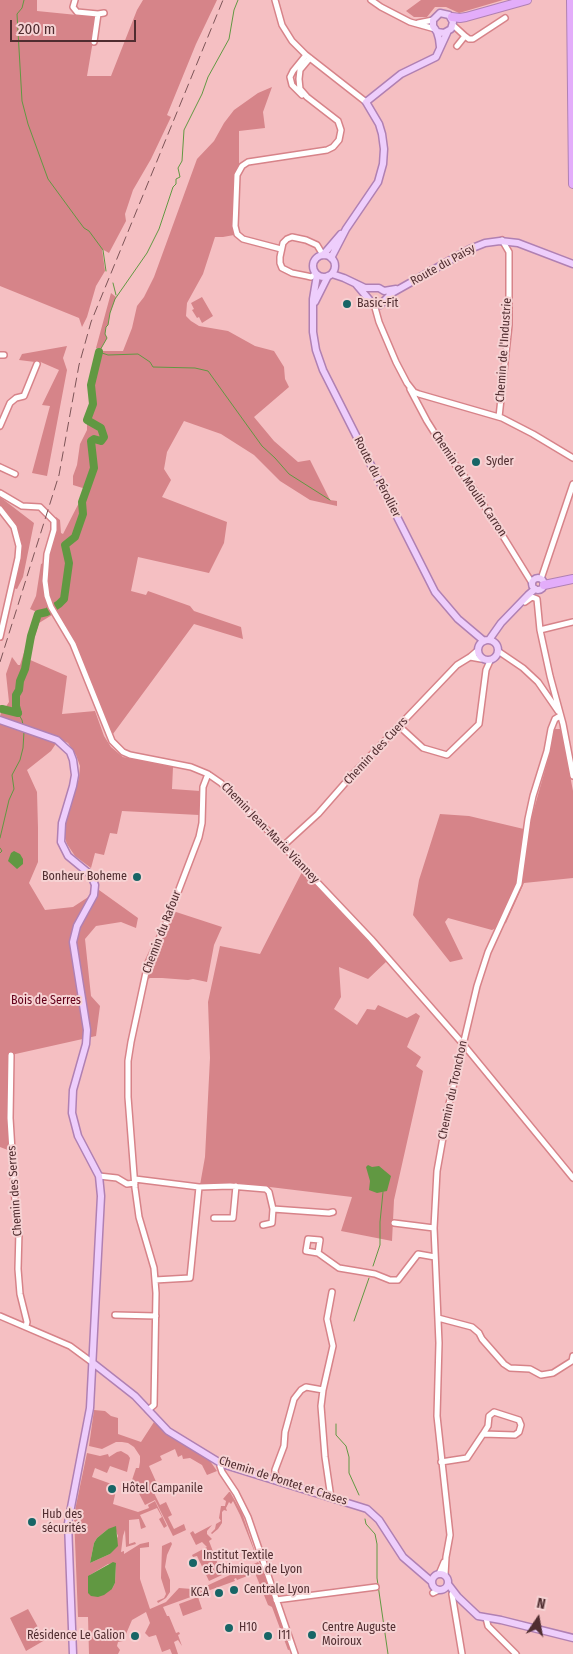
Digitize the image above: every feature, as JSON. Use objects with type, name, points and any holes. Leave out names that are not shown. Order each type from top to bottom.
[{"type":"highway","points":[[452,21],[527,0]]},
{"type":"highway","points":[[571,0],[573,184]]},
{"type":"highway","points":[[543,582],[573,579]]},
{"type":"main road","points":[[332,273],[332,258],[346,229],[378,182],[383,164],[384,142],[381,129],[366,102],[401,74],[436,57],[440,51],[452,21],[446,13],[440,13],[433,20],[440,51]]},
{"type":"main road","points":[[436,30],[448,32]]},
{"type":"main road","points":[[346,229],[323,254],[316,257],[312,264],[313,271],[314,275],[324,277],[332,273],[365,288],[379,288],[384,291],[384,301],[374,304],[356,284]]},
{"type":"main road","name":"Route du Paisy","points":[[384,301],[400,288],[478,245],[502,240],[518,243],[573,264]]},
{"type":"main road","points":[[323,254],[332,258]]},
{"type":"main road","name":"Route du Pérollier","points":[[313,308],[321,289],[332,273]]},
{"type":"main road","name":"Route du Pérollier","points":[[314,275],[313,332],[316,350],[323,370],[429,581],[450,611],[472,631],[487,641],[490,657]]},
{"type":"main road","name":"Route du Paisy","points":[[384,291],[400,288]]},
{"type":"main road","points":[[369,298],[370,293],[374,289]]},
{"type":"main road","points":[[490,657],[477,651],[528,595],[536,578],[543,582],[541,590],[533,586]]},
{"type":"main road","points":[[0,720],[57,740],[67,748],[75,768],[74,781],[61,830],[61,842],[68,856],[91,875],[95,884],[94,895],[77,926],[74,938],[74,954],[87,1030],[86,1044],[72,1090],[73,1119],[78,1136],[99,1176],[101,1196],[94,1315],[96,1348],[89,1418],[68,1523],[72,1654]]},
{"type":"main road","name":"Chemin de Pontet et Crases","points":[[93,1363],[116,1380],[168,1430],[225,1465],[363,1507],[379,1520],[403,1557],[417,1570],[456,1596],[475,1615],[486,1618]]},
{"type":"main road","points":[[417,1570],[440,1575]]},
{"type":"main road","points":[[439,1586],[440,1575]]},
{"type":"main road","points":[[439,1586],[440,1575]]},
{"type":"main road","points":[[486,1618],[573,1639]]},
{"type":"street","points":[[75,0],[74,8],[76,12],[101,14],[94,42]]},
{"type":"street","points":[[275,0],[279,17],[287,35],[308,57],[366,102]]},
{"type":"street","points":[[371,0],[403,18],[436,30]]},
{"type":"street","points":[[452,21],[464,35],[469,39],[473,39],[505,18]]},
{"type":"street","points":[[418,24],[433,20]]},
{"type":"street","points":[[448,32],[464,35]]},
{"type":"street","points":[[457,46],[464,35]]},
{"type":"street","points":[[281,249],[243,239],[238,234],[235,226],[237,175],[242,166],[248,162],[327,150],[336,144],[341,133],[338,121],[294,88],[290,79],[293,71],[308,57]]},
{"type":"street","points":[[307,97],[300,89],[299,73],[308,57]]},
{"type":"street","points":[[314,275],[292,273],[282,268],[280,263],[283,243],[292,237],[314,242],[323,254]]},
{"type":"street","name":"Chemin de l'Industrie","points":[[499,417],[508,325],[508,252],[502,240]]},
{"type":"street","points":[[508,252],[513,245],[518,243]]},
{"type":"street","points":[[318,246],[324,248],[330,246]]},
{"type":"street","points":[[378,322],[384,301]]},
{"type":"street","points":[[374,304],[378,322],[407,383],[414,392],[499,417],[533,434],[573,458]]},
{"type":"street","points":[[0,426],[10,402],[24,396],[38,364]]},
{"type":"street","name":"Chemin du Moulin Carron","points":[[407,383],[415,400],[449,456],[475,491],[533,586]]},
{"type":"street","points":[[415,400],[416,396],[422,395]]},
{"type":"street","points":[[0,467],[15,474]]},
{"type":"street","points":[[543,582],[573,484]]},
{"type":"street","name":"Chemin Jean-Marie Vianney","points":[[0,494],[22,506],[40,507],[54,521],[55,527],[47,554],[45,581],[47,596],[52,609],[73,644],[106,730],[115,744],[123,752],[130,755],[191,767],[208,774],[221,783],[284,846],[371,940],[462,1044],[573,1178]]},
{"type":"street","points":[[0,509],[14,527],[19,546],[0,637]]},
{"type":"street","points":[[515,608],[521,606],[530,597],[535,597],[536,599],[540,630],[573,776]]},
{"type":"street","points":[[540,630],[573,622]]},
{"type":"street","name":"Chemin des Cuers","points":[[284,846],[318,814],[457,665],[477,651]]},
{"type":"street","points":[[470,657],[510,660],[523,668],[538,682],[560,716]]},
{"type":"street","points":[[399,726],[423,748],[448,755],[479,724],[486,670],[490,657]]},
{"type":"street","points":[[538,682],[544,681],[550,676]]},
{"type":"street","points":[[551,729],[555,706]]},
{"type":"street","name":"Chemin du Tronchon","points":[[440,1575],[450,1535],[437,1416],[439,1364],[434,1228],[437,1171],[448,1104],[482,966],[519,884],[528,819],[551,729],[555,720],[560,716]]},
{"type":"street","name":"Chemin du Rafour","points":[[148,1410],[154,1405],[155,1280],[148,1246],[139,1217],[128,1096],[128,1061],[148,963],[157,946],[199,837],[202,822],[203,787],[208,774]]},
{"type":"street","name":"Chemin des Serres","points":[[11,1055],[10,1118],[15,1202],[19,1231],[18,1269],[26,1326]]},
{"type":"street","points":[[99,1176],[117,1178],[127,1184],[135,1181],[199,1187],[236,1186],[266,1189],[269,1192],[273,1209],[272,1223],[263,1224]]},
{"type":"street","points":[[214,1218],[233,1218],[236,1186]]},
{"type":"street","points":[[155,1280],[190,1278],[199,1187]]},
{"type":"street","points":[[273,1209],[332,1212]]},
{"type":"street","points":[[394,1223],[434,1228]]},
{"type":"street","points":[[318,1253],[340,1268],[375,1274],[390,1280],[398,1280],[418,1254],[435,1256]]},
{"type":"street","points":[[331,1498],[321,1406],[333,1346],[327,1319],[332,1292]]},
{"type":"street","points":[[115,1315],[156,1316]]},
{"type":"street","points":[[0,1316],[70,1346],[93,1363]]},
{"type":"street","points":[[438,1318],[472,1327],[479,1332],[482,1339],[504,1364],[510,1368],[530,1370],[541,1375],[553,1374],[572,1358]]},
{"type":"street","points":[[276,1481],[276,1470],[284,1446],[285,1432],[294,1399],[300,1390],[306,1387],[323,1390]]},
{"type":"street","points":[[441,1462],[467,1458],[484,1434],[488,1426],[489,1416],[494,1412],[519,1420],[521,1425],[519,1432],[515,1435],[484,1434]]},
{"type":"street","points":[[227,1478],[225,1465],[220,1466],[248,1517],[256,1546],[295,1654]]},
{"type":"street","points":[[268,1478],[276,1470]]},
{"type":"street","points":[[321,1495],[328,1484]]},
{"type":"street","points":[[276,1600],[376,1587]]},
{"type":"street","points":[[456,1596],[454,1608],[462,1654]]},
{"type":"street","points":[[454,1608],[456,1596]]},
{"type":"street","name":"Chemin de Pontet et Crases","points":[[486,1618],[488,1626],[516,1654]]},
{"type":"green space","points":[[0,0],[37,0],[37,11],[97,17],[87,76],[111,76],[137,10],[143,0],[217,0],[196,44],[167,115],[171,117],[151,159],[133,190],[125,214],[126,221],[109,253],[102,249],[105,271],[96,286],[87,317],[82,327],[79,318],[0,286]]},
{"type":"green space","points":[[421,0],[503,0],[459,13],[446,7],[435,7],[427,17],[414,17],[406,11]]},
{"type":"green space","name":"Bois de Serres","points":[[272,87],[263,112],[265,128],[239,131],[239,171],[234,235],[215,237],[203,274],[187,303],[186,316],[199,326],[228,331],[255,346],[274,351],[284,367],[285,379],[289,387],[254,417],[274,441],[298,462],[310,460],[330,500],[337,501],[337,506],[310,500],[280,481],[254,455],[221,434],[184,421],[167,452],[164,469],[171,480],[162,497],[227,522],[224,543],[209,573],[138,557],[131,591],[146,595],[148,591],[190,606],[194,611],[241,627],[243,639],[194,624],[110,738],[55,608],[52,610],[52,615],[39,623],[28,659],[67,676],[62,714],[95,711],[104,736],[111,747],[123,757],[173,767],[172,789],[200,791],[199,815],[122,811],[117,834],[110,833],[104,855],[95,853],[91,868],[75,856],[67,844],[63,832],[79,778],[80,766],[76,755],[68,743],[59,739],[51,751],[27,770],[37,792],[38,828],[38,862],[29,883],[45,910],[73,907],[99,890],[138,918],[136,928],[121,922],[96,926],[85,939],[91,996],[100,1006],[96,1036],[11,1055],[13,1152],[0,1147],[0,717],[2,707],[5,708],[9,702],[6,674],[12,657],[20,665],[35,618],[39,613],[30,609],[36,596],[41,564],[46,562],[54,530],[52,519],[56,517],[60,520],[61,533],[63,534],[86,489],[73,485],[73,476],[77,465],[80,444],[87,430],[87,418],[93,404],[91,385],[100,351],[123,351],[132,328],[137,306],[154,277],[197,159],[214,141],[234,110],[258,93]]},
{"type":"green space","points":[[111,293],[116,297],[106,327],[105,334],[107,338],[100,350],[96,348]]},
{"type":"green space","points":[[202,297],[213,316],[202,323],[192,310],[194,309],[191,303]]},
{"type":"green space","points":[[67,346],[63,358],[67,370],[47,476],[32,473],[50,406],[42,405],[59,370],[36,360],[35,362],[19,360],[22,354]]},
{"type":"green space","points":[[0,497],[34,523],[23,577],[17,589],[13,588],[21,545],[20,536],[14,521],[0,505]]},
{"type":"green space","points":[[554,729],[561,729],[573,791],[573,878],[524,883],[506,923],[492,930],[448,918],[445,922],[463,959],[450,962],[413,915],[419,880],[440,814],[469,816],[528,830],[549,756]]},
{"type":"green space","points":[[303,870],[387,961],[368,979],[339,967],[341,997],[334,1009],[357,1025],[367,1009],[375,1010],[378,1005],[407,1018],[416,1013],[420,1016],[407,1047],[421,1057],[416,1066],[423,1071],[394,1200],[392,1241],[341,1231],[352,1197],[237,1183],[200,1185],[205,1157],[210,1058],[208,1002],[220,946],[260,954]]},
{"type":"green space","points":[[173,911],[222,927],[214,945],[207,982],[193,979],[150,978],[143,982]]},
{"type":"green space","points":[[94,1410],[105,1411],[111,1416],[118,1418],[118,1434],[141,1442],[154,1422],[165,1433],[210,1461],[217,1471],[207,1475],[202,1465],[190,1458],[183,1459],[182,1455],[178,1457],[175,1449],[160,1456],[162,1460],[149,1466],[158,1486],[152,1489],[160,1505],[166,1502],[172,1515],[168,1517],[174,1529],[184,1524],[186,1530],[173,1536],[155,1500],[145,1505],[132,1480],[136,1468],[139,1468],[140,1462],[140,1456],[134,1447],[122,1442],[116,1442],[102,1449],[89,1446]]},
{"type":"green space","points":[[121,1451],[130,1458],[127,1472],[110,1466],[107,1473],[95,1468],[92,1477],[117,1486],[113,1504],[138,1512],[149,1508],[148,1505],[155,1501],[167,1526],[164,1528],[159,1519],[162,1517],[157,1508],[140,1515],[146,1527],[141,1529],[139,1519],[129,1520],[129,1544],[135,1542],[136,1544],[126,1547],[125,1530],[123,1536],[121,1552],[124,1551],[124,1554],[140,1544],[149,1542],[149,1547],[140,1548],[140,1579],[150,1609],[166,1602],[179,1588],[202,1588],[258,1562],[264,1570],[291,1649],[288,1650],[272,1607],[268,1605],[255,1573],[237,1580],[236,1578],[234,1579],[235,1581],[163,1607],[176,1633],[179,1632],[180,1634],[178,1635],[182,1646],[178,1640],[174,1642],[178,1654],[172,1654],[170,1649],[162,1652],[156,1635],[149,1637],[145,1633],[150,1623],[146,1612],[132,1620],[123,1641],[118,1642],[117,1646],[120,1650],[118,1654],[89,1654],[88,1617],[78,1617],[74,1515],[87,1453],[100,1456],[108,1454],[109,1457]],"holes":[[[108,1529],[115,1529],[118,1536],[110,1554],[90,1563],[94,1543]],[[116,1563],[115,1583],[112,1589],[90,1575],[108,1564]]]},
{"type":"green space","points":[[229,1492],[242,1513],[257,1558],[233,1501],[231,1504],[229,1502],[226,1508],[227,1511],[224,1510],[222,1512],[222,1523],[218,1529],[211,1533],[215,1529],[216,1524],[221,1521],[219,1518],[221,1506],[225,1506],[226,1501],[223,1499]]},
{"type":"green space","points":[[212,1525],[207,1534],[212,1539],[209,1541],[222,1575],[209,1581],[197,1556],[193,1557],[192,1555],[207,1547],[202,1542],[196,1545],[190,1533],[193,1531],[195,1534]]},
{"type":"green space","points":[[171,1542],[165,1567],[170,1580],[170,1592],[166,1598],[158,1603],[157,1601],[164,1598],[166,1594],[161,1578],[162,1546]]},
{"type":"green space","points":[[198,1597],[202,1609],[183,1616],[179,1604]]},
{"type":"green space","points":[[28,1609],[45,1640],[26,1651],[10,1618]]},
{"type":"shaded area","points":[[14,851],[20,854],[23,859],[23,864],[17,869],[8,861],[11,853]]},
{"type":"shaded area","points":[[368,1165],[372,1167],[379,1166],[391,1176],[387,1191],[377,1193],[369,1190],[370,1181],[366,1167]]},
{"type":"shaded area","points":[[116,1526],[118,1546],[110,1554],[90,1563],[94,1543],[97,1538],[108,1529]]},
{"type":"shaded area","points":[[113,1562],[116,1563],[115,1583],[112,1589],[98,1597],[91,1596],[88,1593],[88,1576]]},
{"type":"waterway","points":[[24,0],[22,8],[17,14],[22,101],[28,124],[48,179],[84,228],[89,231],[103,250],[106,271]]},
{"type":"waterway","points":[[238,0],[234,10],[229,39],[208,77],[202,94],[184,130],[182,161],[178,168],[180,177],[176,179],[176,184],[173,187],[159,229],[147,253],[115,299],[106,327],[105,334],[107,338],[99,352],[108,355],[138,354],[150,362],[153,367],[195,368],[208,371],[262,446],[289,474],[330,500]]},
{"type":"waterway","points":[[113,283],[116,295]]},
{"type":"waterway","points":[[18,713],[16,695],[25,669],[31,636],[38,614],[47,612],[64,599],[69,563],[65,545],[75,537],[83,514],[82,502],[94,468],[91,441],[94,439],[101,441],[104,437],[101,428],[87,420],[93,404],[91,385],[99,352]]},
{"type":"waterway","points":[[2,709],[18,713]]},
{"type":"waterway","points":[[18,713],[23,725]]},
{"type":"waterway","points":[[0,838],[9,800],[14,789],[12,775],[20,760],[24,732]]},
{"type":"waterway","points":[[0,848],[2,851],[0,853]]},
{"type":"waterway","points":[[373,1266],[380,1245],[383,1192]]},
{"type":"waterway","points":[[354,1321],[369,1278]]},
{"type":"waterway","points":[[336,1424],[336,1435],[346,1446],[349,1457],[349,1473],[359,1495]]},
{"type":"waterway","points":[[365,1519],[366,1524],[375,1534],[377,1544],[377,1578],[388,1654]]},
{"type":"railway","points":[[0,662],[59,475],[79,365],[91,322],[223,0]]},
{"type":"place","name":"Basic-Fit","points":[[347,304]]},
{"type":"place","name":"Syder","points":[[476,462]]},
{"type":"place","name":"Bonheur Boheme","points":[[137,877]]},
{"type":"place","name":"Hôtel Campanile","points":[[112,1489]]},
{"type":"place","name":"Hub des sécurités","points":[[32,1522]]},
{"type":"place","name":"Institut Textile et Chimique de Lyon","points":[[193,1563]]},
{"type":"place","name":"Centrale Lyon","points":[[234,1590]]},
{"type":"place","name":"KCA","points":[[219,1593]]},
{"type":"place","name":"H10","points":[[229,1628]]},
{"type":"place","name":"Centre Auguste Moiroux","points":[[312,1635]]},
{"type":"place","name":"Résidence Le Galion","points":[[135,1636]]},
{"type":"place","name":"I11","points":[[268,1636]]}]
